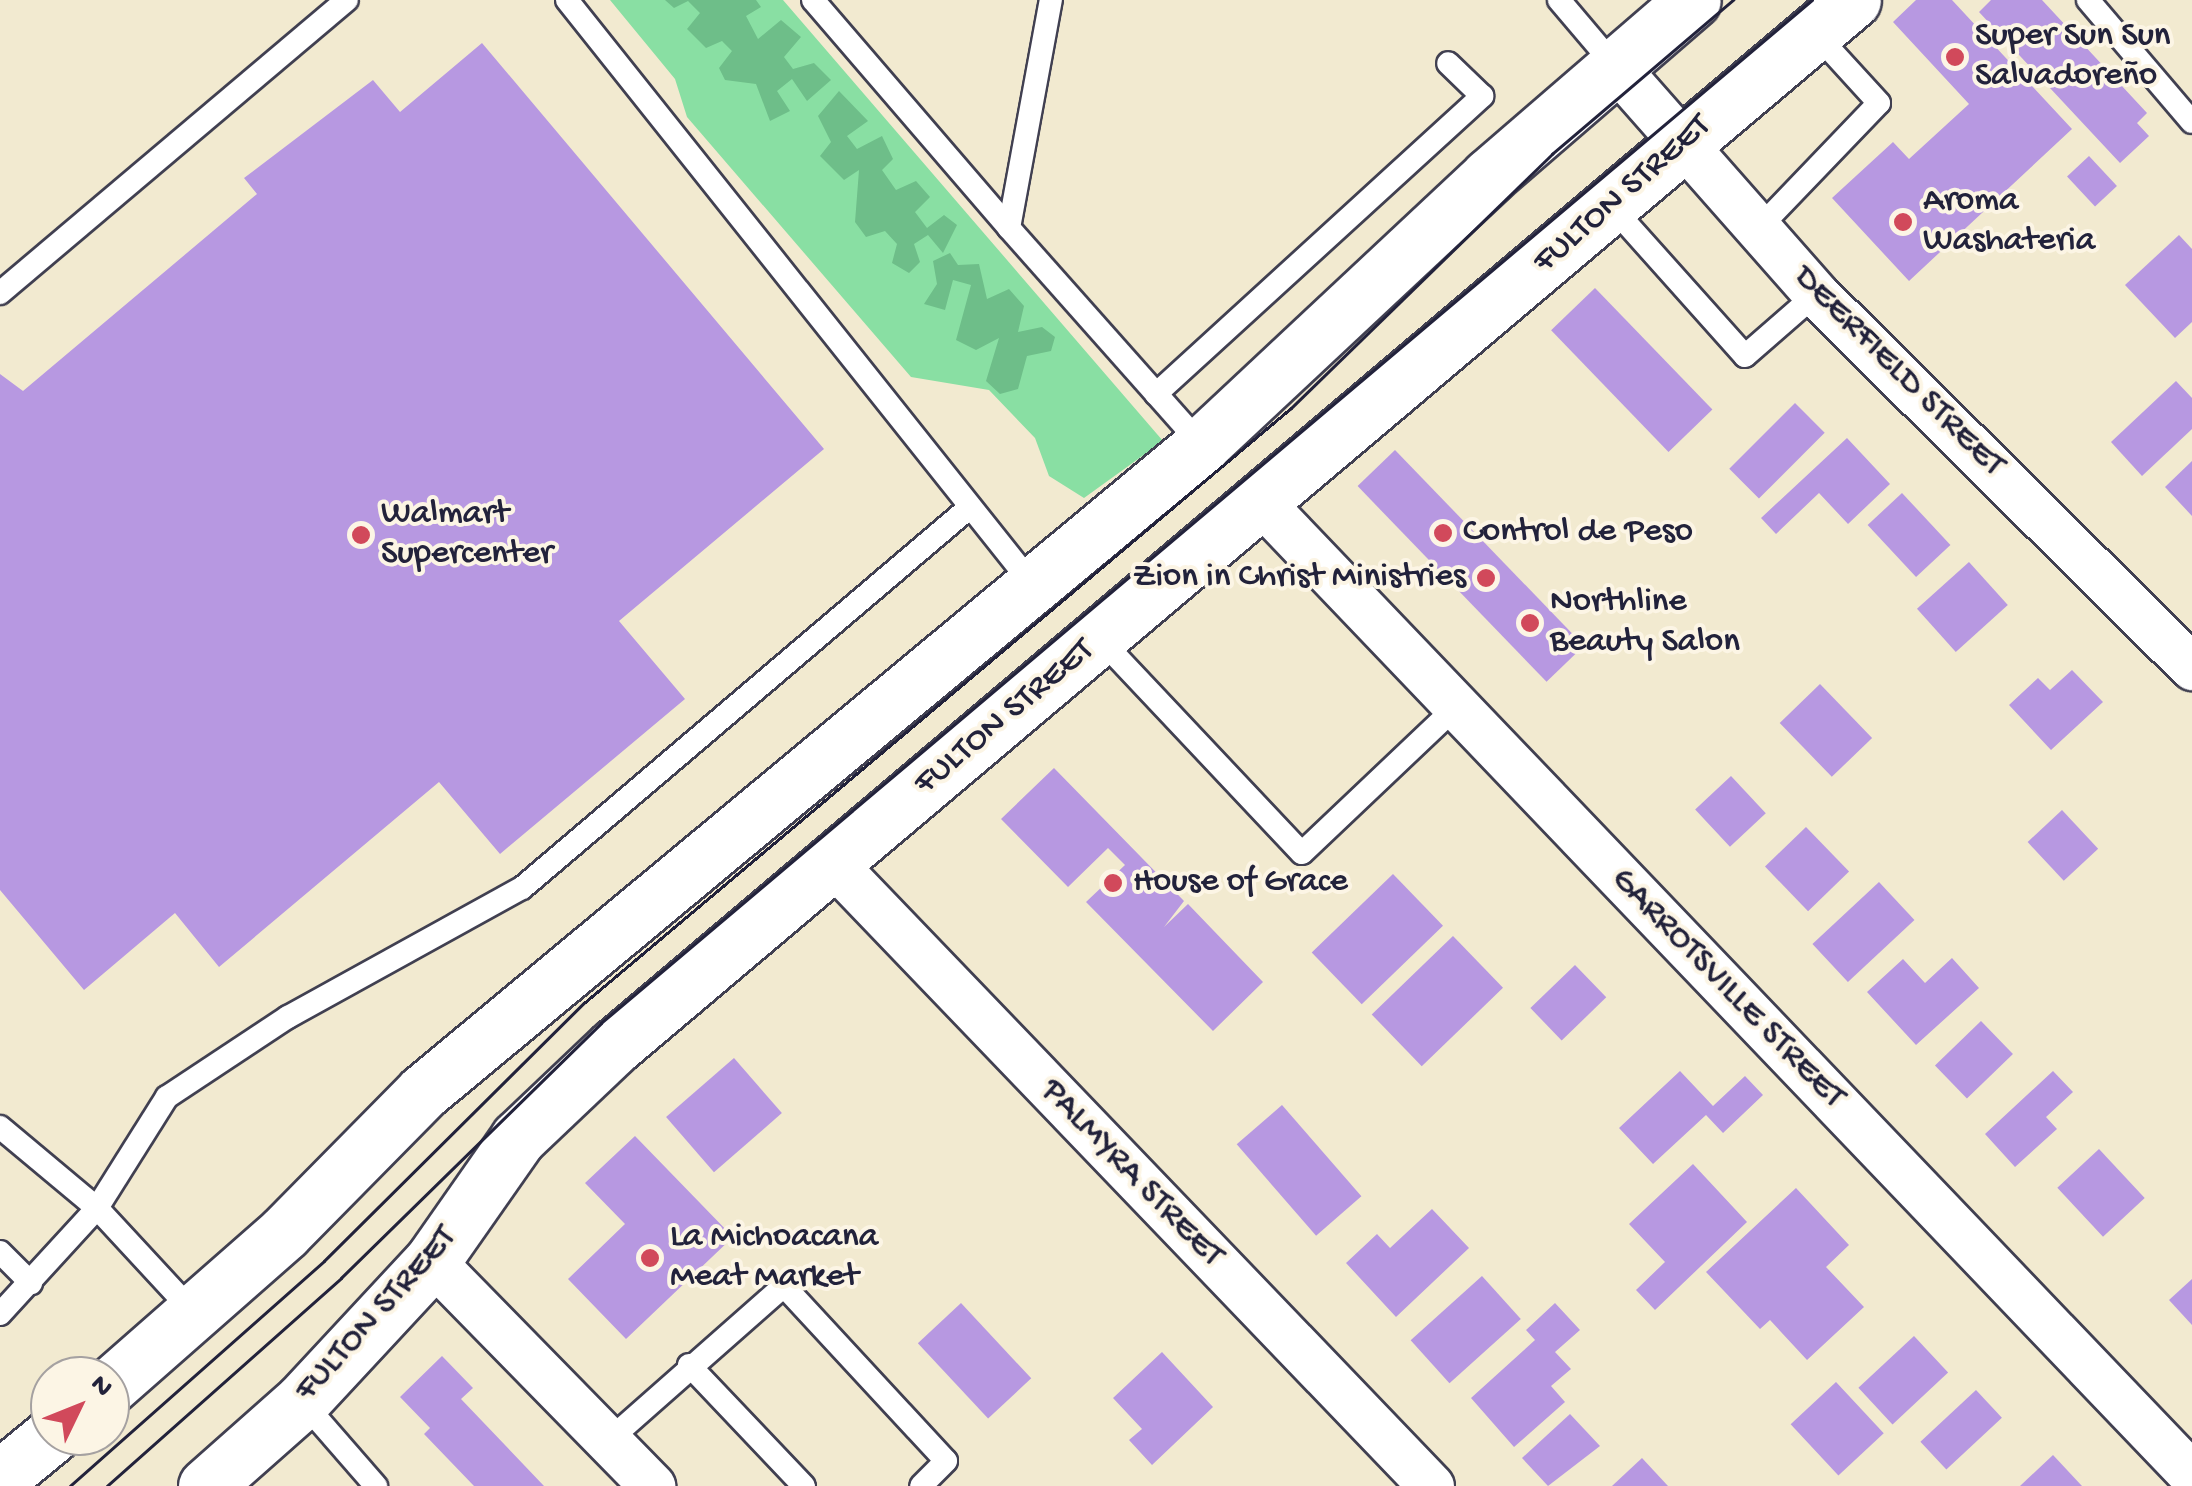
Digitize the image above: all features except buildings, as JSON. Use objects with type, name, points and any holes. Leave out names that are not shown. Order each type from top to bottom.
[{"type":"main road","points":[[130,1369],[194,1314],[423,1092],[1202,445],[1615,66],[1693,0]]},
{"type":"main road","name":"FULTON STREET","points":[[206,1486],[302,1401],[432,1261],[518,1138],[832,862],[1262,503],[1834,16]]},
{"type":"main road","points":[[0,1478],[30,1453]]},
{"type":"street","name":"DEERFIELD STREET","points":[[1615,66],[1816,294],[2192,667]]},
{"type":"street","name":"GARROTSVILLE STREET","points":[[1262,503],[2192,1475]]},
{"type":"street","name":"PALMYRA STREET","points":[[832,862],[1431,1486]]},
{"type":"street","points":[[432,1261],[652,1486]]},
{"type":"lane","points":[[0,294],[348,0]]},
{"type":"lane","points":[[567,0],[1033,585]]},
{"type":"lane","points":[[813,0],[1202,445]]},
{"type":"lane","points":[[1009,228],[1051,0]]},
{"type":"lane","points":[[1559,0],[1615,66]]},
{"type":"lane","points":[[2088,0],[2192,122]]},
{"type":"lane","points":[[1759,228],[1880,102],[1834,16]]},
{"type":"lane","points":[[1156,394],[1482,96],[1448,63]]},
{"type":"lane","points":[[1610,206],[1745,356],[1816,294]]},
{"type":"lane","points":[[4,1303],[31,1283],[97,1208],[168,1097],[288,1016],[522,888],[970,508]]},
{"type":"lane","points":[[1100,638],[1302,852],[1456,706]]},
{"type":"lane","points":[[0,1127],[97,1208],[194,1314]]},
{"type":"lane","points":[[0,1252],[31,1283]]},
{"type":"lane","points":[[608,1441],[784,1286],[946,1461],[921,1486]]},
{"type":"lane","points":[[689,1366],[796,1483]]},
{"type":"lane","points":[[302,1401],[376,1486]]},
{"type":"green space","points":[[610,0],[783,0],[1163,441],[1084,498],[1049,476],[1035,438],[989,390],[911,377],[687,117],[675,79]]},
{"type":"green space","points":[[665,0],[756,0],[761,7],[746,16],[758,39],[781,20],[801,37],[784,57],[793,69],[814,63],[831,80],[807,101],[792,79],[777,91],[790,111],[770,121],[756,84],[725,80],[719,68],[732,51],[722,41],[706,48],[687,29],[700,13],[688,1],[674,8]]},
{"type":"green space","points":[[839,91],[868,121],[847,136],[857,149],[882,136],[893,159],[882,170],[896,190],[916,181],[930,197],[915,212],[927,228],[944,215],[957,225],[943,253],[928,235],[914,244],[920,262],[909,273],[892,263],[897,244],[885,231],[866,237],[855,222],[859,170],[844,180],[820,156],[831,142],[818,116]]},
{"type":"green space","points":[[950,253],[958,265],[979,264],[987,299],[1009,289],[1024,306],[1018,332],[1042,327],[1055,337],[1051,351],[1027,356],[1018,389],[1000,394],[986,381],[999,338],[976,350],[956,340],[971,285],[953,280],[945,310],[924,304],[937,284],[933,261]]},
{"type":"tram line","points":[[70,1486],[324,1261],[584,1003],[1290,409],[1552,154],[1733,0]]},
{"type":"tram line","points":[[107,1486],[341,1278],[601,1023],[1812,0]]},
{"type":"place","name":"Super Sun Sun Salvadoreño","points":[[1955,57]]},
{"type":"place","name":"Aroma Washateria","points":[[1903,222]]},
{"type":"place","name":"Control de Peso","points":[[1443,533]]},
{"type":"place","name":"Walmart Supercenter","points":[[361,535]]},
{"type":"place","name":"Zion in Christ Ministries","points":[[1486,578]]},
{"type":"place","name":"Northline Beauty Salon","points":[[1530,623]]},
{"type":"place","name":"House of Grace","points":[[1113,883]]},
{"type":"place","name":"La Michoacana Meat Market","points":[[650,1258]]}]
